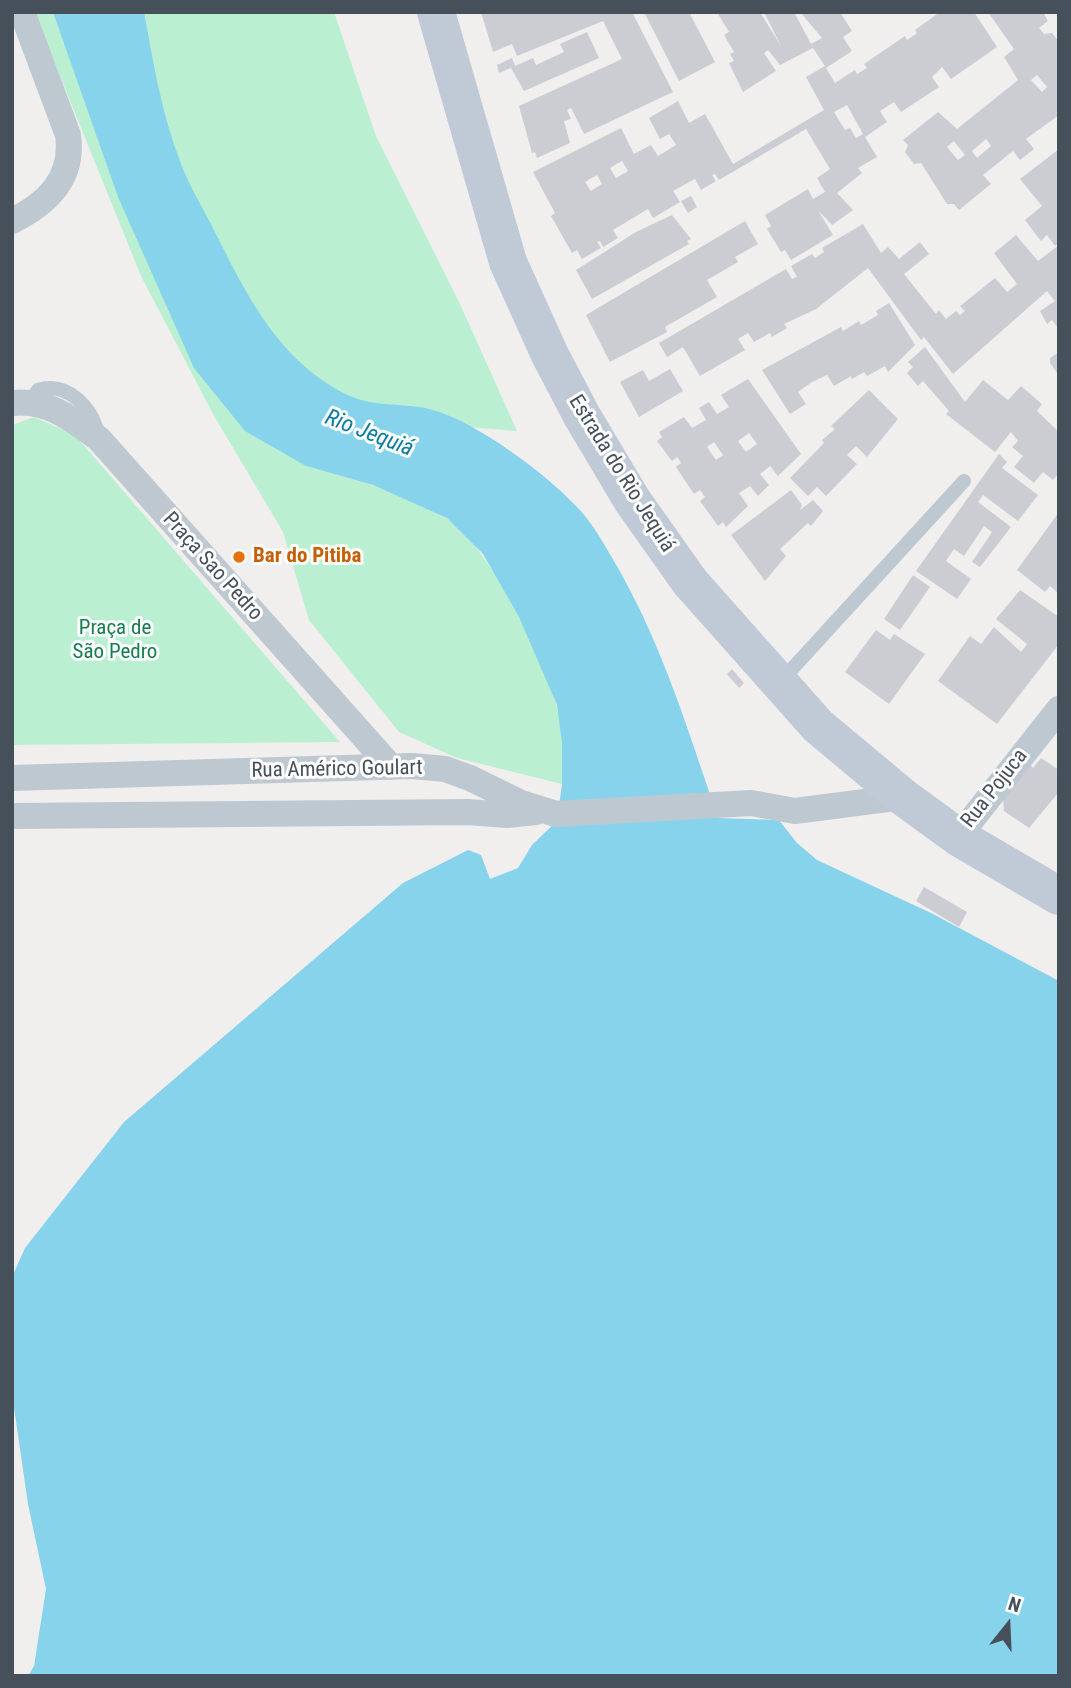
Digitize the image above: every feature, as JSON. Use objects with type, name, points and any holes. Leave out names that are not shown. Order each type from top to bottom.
[{"type":"main road","name":"Estrada do Rio Jequiá","points":[[436,12],[508,262],[550,355],[595,437],[654,531],[704,600],[818,726],[903,797],[958,837],[1059,897]]},
{"type":"street","points":[[12,220],[52,195],[62,179],[71,154],[68,135],[22,12]]},
{"type":"street","name":"Praça Sao Pedro","points":[[21,402],[67,416],[99,439],[391,767]]},
{"type":"street","name":"Rua Pojuca","points":[[958,837],[1059,709]]},
{"type":"street","name":"Rua Américo Goulart","points":[[12,778],[391,767],[445,769],[549,813],[751,803],[795,811],[903,797]]},
{"type":"street","points":[[12,816],[549,813]]},
{"type":"lane","points":[[780,682],[964,481]]},
{"type":"green space","points":[[34,12],[66,12],[306,466],[378,487],[430,509],[462,531],[479,551],[512,603],[549,683],[560,723],[562,784],[457,758],[399,732],[309,620],[283,532],[213,414],[141,276]]},
{"type":"green space","points":[[127,12],[334,12],[376,136],[460,304],[517,431],[371,419],[270,358],[164,167]]},
{"type":"green space","name":"Praça de São Pedro","points":[[34,417],[75,435],[340,742],[12,745],[12,425]]},
{"type":"water","name":"Rio Jequiá","points":[[53,12],[144,12],[163,107],[187,178],[252,301],[284,346],[303,365],[325,382],[360,400],[433,410],[470,426],[490,437],[547,479],[583,514],[618,568],[649,628],[718,818],[779,820],[797,843],[817,860],[931,913],[1059,981],[1059,1676],[28,1676],[34,1666],[46,1589],[28,1504],[12,1394],[12,1277],[25,1248],[124,1122],[403,883],[468,850],[481,855],[490,879],[518,868],[532,845],[557,821],[562,784],[562,743],[557,705],[519,617],[483,554],[447,518],[373,485],[306,466],[245,431],[194,368],[118,197]]},
{"type":"building","points":[[481,12],[632,12],[673,92],[584,134],[571,108],[567,110],[571,119],[564,121],[570,143],[537,158],[535,152],[532,153],[519,106],[622,59],[603,21],[517,56],[512,44],[493,52]]},
{"type":"building","points":[[644,12],[689,12],[715,62],[679,81]]},
{"type":"building","points":[[760,12],[781,46],[764,12],[794,12],[811,44],[822,38],[800,12],[840,12],[852,31],[843,37],[852,51],[826,68],[835,83],[855,70],[857,74],[867,68],[864,64],[905,36],[907,40],[917,33],[915,30],[940,12],[974,12],[997,47],[951,79],[942,67],[932,77],[939,87],[901,112],[894,102],[880,111],[887,122],[865,137],[877,157],[858,168],[862,173],[837,193],[853,210],[832,225],[818,210],[833,235],[791,260],[785,250],[781,252],[767,229],[771,226],[765,215],[808,189],[813,199],[825,192],[817,178],[830,169],[806,129],[719,180],[715,174],[712,175],[716,181],[701,190],[695,179],[673,191],[680,202],[653,218],[648,209],[613,230],[618,238],[603,247],[600,241],[597,242],[601,248],[582,259],[577,250],[572,253],[551,216],[555,213],[533,172],[621,128],[634,154],[651,145],[658,156],[676,145],[669,134],[660,139],[649,118],[678,101],[689,123],[705,114],[733,164],[824,110],[806,77],[825,66],[813,48],[780,65],[768,50],[764,53],[776,71],[743,92],[729,63],[734,61],[730,54],[734,52],[724,35],[729,32],[718,14]],"holes":[[[847,105],[863,134],[856,138],[850,128],[845,130],[834,112]],[[622,161],[628,171],[616,178],[610,168]],[[597,175],[602,184],[591,191],[585,182]]]},
{"type":"building","points":[[988,12],[1043,12],[1048,21],[1039,28],[1044,34],[1052,33],[1059,42],[1059,115],[1026,139],[1034,149],[1020,160],[1013,151],[983,175],[991,184],[959,210],[954,204],[947,204],[921,163],[914,164],[905,152],[908,145],[903,140],[938,112],[957,129],[1018,80],[1004,57],[1014,49]],"holes":[[[1037,75],[1047,87],[1042,92],[1031,80]],[[986,139],[991,146],[977,158],[972,151]],[[954,141],[965,155],[958,160],[947,147]]]},
{"type":"building","points":[[587,32],[599,58],[524,91],[511,68],[499,73],[497,65],[512,58],[515,66],[533,58],[536,65],[564,52],[560,44]]},
{"type":"building","points":[[1059,149],[1059,243],[1055,246],[1047,235],[1041,241],[1025,220],[1042,206],[1020,179]]},
{"type":"building","points":[[691,196],[697,207],[688,213],[681,201]]},
{"type":"building","points":[[672,215],[691,239],[687,241],[689,244],[592,299],[576,270],[636,232]]},
{"type":"building","points":[[745,221],[758,244],[735,257],[738,262],[707,280],[717,297],[665,327],[667,332],[610,362],[586,315]]},
{"type":"building","points":[[863,224],[881,253],[888,247],[899,259],[920,242],[929,254],[904,274],[936,314],[939,310],[946,319],[956,311],[960,315],[965,311],[960,306],[995,278],[1007,292],[1017,284],[994,253],[1016,235],[1038,261],[1059,245],[1059,329],[1052,320],[1047,324],[1040,311],[1055,301],[1047,291],[953,374],[924,337],[921,340],[868,268],[816,309],[784,324],[787,328],[772,337],[770,333],[754,342],[748,333],[738,339],[745,350],[700,376],[683,347],[667,357],[659,343],[786,269],[792,279],[797,277],[791,266],[812,254],[815,258],[824,252],[822,248]]},
{"type":"building","points":[[889,303],[915,345],[888,372],[885,366],[867,376],[864,372],[852,379],[851,376],[834,386],[827,375],[812,382],[798,392],[806,404],[790,414],[762,370],[841,327],[843,331],[859,321],[861,325],[878,315],[876,311]]},
{"type":"building","points":[[925,347],[965,402],[983,380],[1008,400],[1021,386],[1042,404],[1037,411],[1057,430],[1059,428],[1059,473],[1053,480],[1043,472],[1034,483],[1014,467],[1023,456],[1012,447],[1018,441],[1011,432],[995,452],[946,414],[949,411],[923,381],[918,386],[907,373],[913,367],[908,362]]},
{"type":"building","points":[[1059,352],[1059,376],[1050,363],[1050,358]]},
{"type":"building","points":[[670,369],[683,391],[639,417],[620,382],[643,370],[649,381]]},
{"type":"building","points":[[748,379],[801,454],[778,476],[770,466],[760,474],[769,485],[758,496],[750,486],[739,493],[748,506],[726,527],[723,522],[718,526],[700,501],[705,497],[700,490],[694,494],[676,467],[681,463],[677,457],[672,461],[657,441],[662,437],[659,432],[684,417],[692,428],[706,420],[699,408],[709,402],[717,414],[729,407],[721,395]],"holes":[[[749,433],[757,444],[746,452],[738,441]],[[714,442],[723,455],[716,460],[707,447]]]},
{"type":"building","points":[[869,390],[898,419],[867,457],[856,446],[847,455],[857,464],[826,496],[817,487],[808,496],[790,478],[824,443],[822,440],[835,429],[831,426]]},
{"type":"building","points":[[999,454],[1007,462],[1002,468],[1038,495],[1018,521],[983,495],[978,502],[1011,527],[980,567],[972,562],[992,532],[984,526],[964,556],[954,549],[946,561],[971,579],[957,599],[916,571]]},
{"type":"building","points":[[791,490],[802,505],[800,510],[813,500],[823,511],[811,526],[808,523],[780,549],[786,556],[765,581],[731,535]]},
{"type":"building","points":[[1059,512],[1059,594],[1050,586],[1045,592],[1017,570]]},
{"type":"building","points":[[913,575],[930,587],[900,630],[884,619]]},
{"type":"building","points":[[1020,590],[1059,617],[1059,644],[997,724],[938,681],[970,636],[981,644],[994,627],[1021,652],[1027,644],[996,619]]},
{"type":"building","points":[[876,630],[890,640],[894,634],[925,654],[889,704],[845,672]]},
{"type":"building","points":[[732,669],[744,683],[739,688],[727,674]]},
{"type":"building","points":[[1041,758],[1059,770],[1059,792],[1029,828],[1004,811],[1003,798],[1030,765],[1033,768]]},
{"type":"building","points":[[924,887],[967,912],[959,927],[916,901]]},
{"type":"place","name":"Bar do Pitiba","points":[[239,557]]}]
